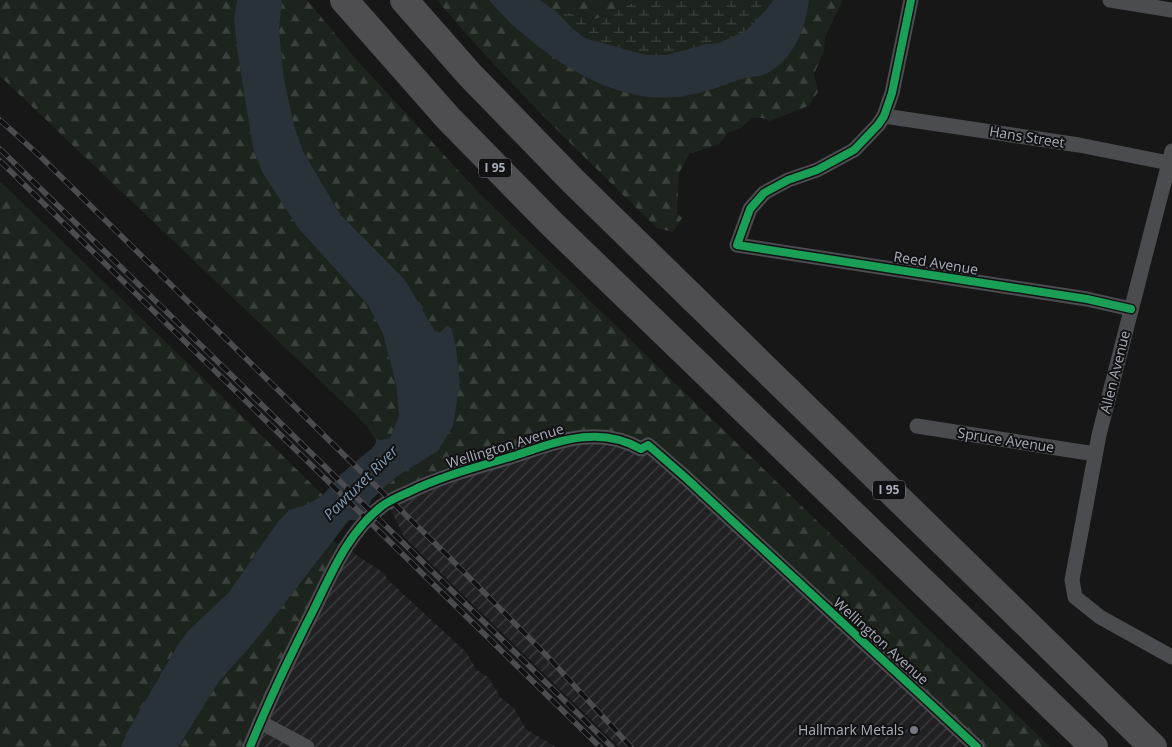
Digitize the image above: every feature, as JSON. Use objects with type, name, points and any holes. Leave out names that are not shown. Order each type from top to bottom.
[{"type":"highway","name":"I 95","points":[[344,0],[448,118],[552,224],[1094,747]]},
{"type":"highway","name":"I 95","points":[[404,0],[470,75],[573,181],[1153,747]]},
{"type":"street","points":[[884,116],[892,93],[911,0]]},
{"type":"street","points":[[1110,0],[1172,10]]},
{"type":"street","name":"Hans Street","points":[[884,116],[1170,157]]},
{"type":"street","name":"Reed Avenue","points":[[884,116],[878,126],[854,150],[817,170],[788,180],[764,193],[750,209],[737,245],[1088,299],[1132,308]]},
{"type":"street","name":"Allen Avenue","points":[[1170,157],[1095,454],[1072,580],[1075,597],[1100,617],[1172,657]]},
{"type":"street","name":"Spruce Avenue","points":[[917,426],[1095,454]]},
{"type":"street","name":"Wellington Avenue","points":[[250,747],[288,660],[346,548],[359,527],[382,506],[430,482],[468,469],[550,444],[577,437],[594,436],[620,440],[641,449],[648,445],[977,747]]},
{"type":"street","points":[[260,722],[307,747]]},
{"type":"shaded area","points":[[575,439],[644,449],[976,747],[619,747],[404,537],[388,504]]},
{"type":"shaded area","points":[[350,551],[384,573],[388,580],[466,652],[476,669],[488,677],[501,698],[514,708],[526,729],[556,747],[253,747]]},
{"type":"green space","points":[[0,0],[237,0],[234,19],[237,49],[253,148],[262,172],[299,229],[368,305],[383,334],[396,384],[399,415],[390,438],[376,441],[369,429],[355,414],[0,76]]},
{"type":"green space","points":[[282,0],[307,0],[355,58],[479,193],[1050,747],[976,747],[644,449],[575,440],[385,502],[380,493],[396,477],[438,451],[460,383],[456,346],[452,330],[440,333],[435,331],[405,280],[340,214],[303,151],[294,125],[284,79],[279,30]]},
{"type":"green space","points":[[437,0],[489,0],[522,34],[753,77],[772,70],[789,55],[804,23],[809,0],[843,0],[825,37],[824,50],[814,74],[818,92],[808,106],[770,121],[763,118],[752,118],[741,128],[728,133],[719,144],[689,154],[679,173],[677,213],[682,218],[673,232],[657,228],[544,117]]},
{"type":"green space","points":[[540,0],[640,0],[596,19],[556,11]]},
{"type":"green space","points":[[640,0],[773,0],[747,31],[719,43],[706,44],[667,55],[646,55],[585,38],[572,28],[556,11],[596,19]]},
{"type":"green space","points":[[0,181],[323,495],[308,504],[289,510],[277,523],[229,592],[188,631],[179,643],[126,734],[121,747],[0,747]]},
{"type":"green space","points":[[332,540],[344,548],[253,747],[178,747],[218,683],[261,634]]},
{"type":"water","name":"Pawtuxet River","points":[[237,0],[282,0],[279,30],[284,79],[294,125],[303,151],[340,214],[405,280],[435,331],[440,332],[448,325],[452,330],[456,346],[460,383],[453,426],[438,451],[396,477],[371,500],[368,511],[360,520],[349,520],[261,634],[218,683],[178,747],[121,747],[126,734],[179,643],[188,631],[229,592],[277,523],[289,510],[308,504],[323,495],[341,474],[375,445],[376,441],[390,438],[399,415],[396,384],[383,334],[368,305],[299,229],[262,172],[253,148],[237,49],[234,19]]},
{"type":"water","points":[[489,0],[540,0],[556,11],[572,28],[585,38],[646,55],[667,55],[706,44],[719,43],[747,30],[773,0],[809,0],[804,23],[795,45],[780,64],[771,71],[760,76],[743,78],[700,93],[670,97],[647,97],[603,85],[561,63],[510,23]]},
{"type":"railway","points":[[0,120],[41,157],[447,555],[547,656],[631,747]]},
{"type":"railway","points":[[0,149],[612,747]]},
{"type":"railway","points":[[0,161],[600,747]]},
{"type":"cycle path","points":[[911,0],[892,93],[884,116],[878,125],[854,150],[817,170],[788,180],[764,193],[750,209],[737,245],[1087,299],[1131,309]]},
{"type":"cycle path","points":[[250,747],[280,677],[342,553],[370,516],[392,500],[449,476],[548,445],[579,438],[594,437],[610,438],[641,449],[648,445],[977,747]]},
{"type":"place","name":"Hallmark Metals","points":[[914,730]]}]
